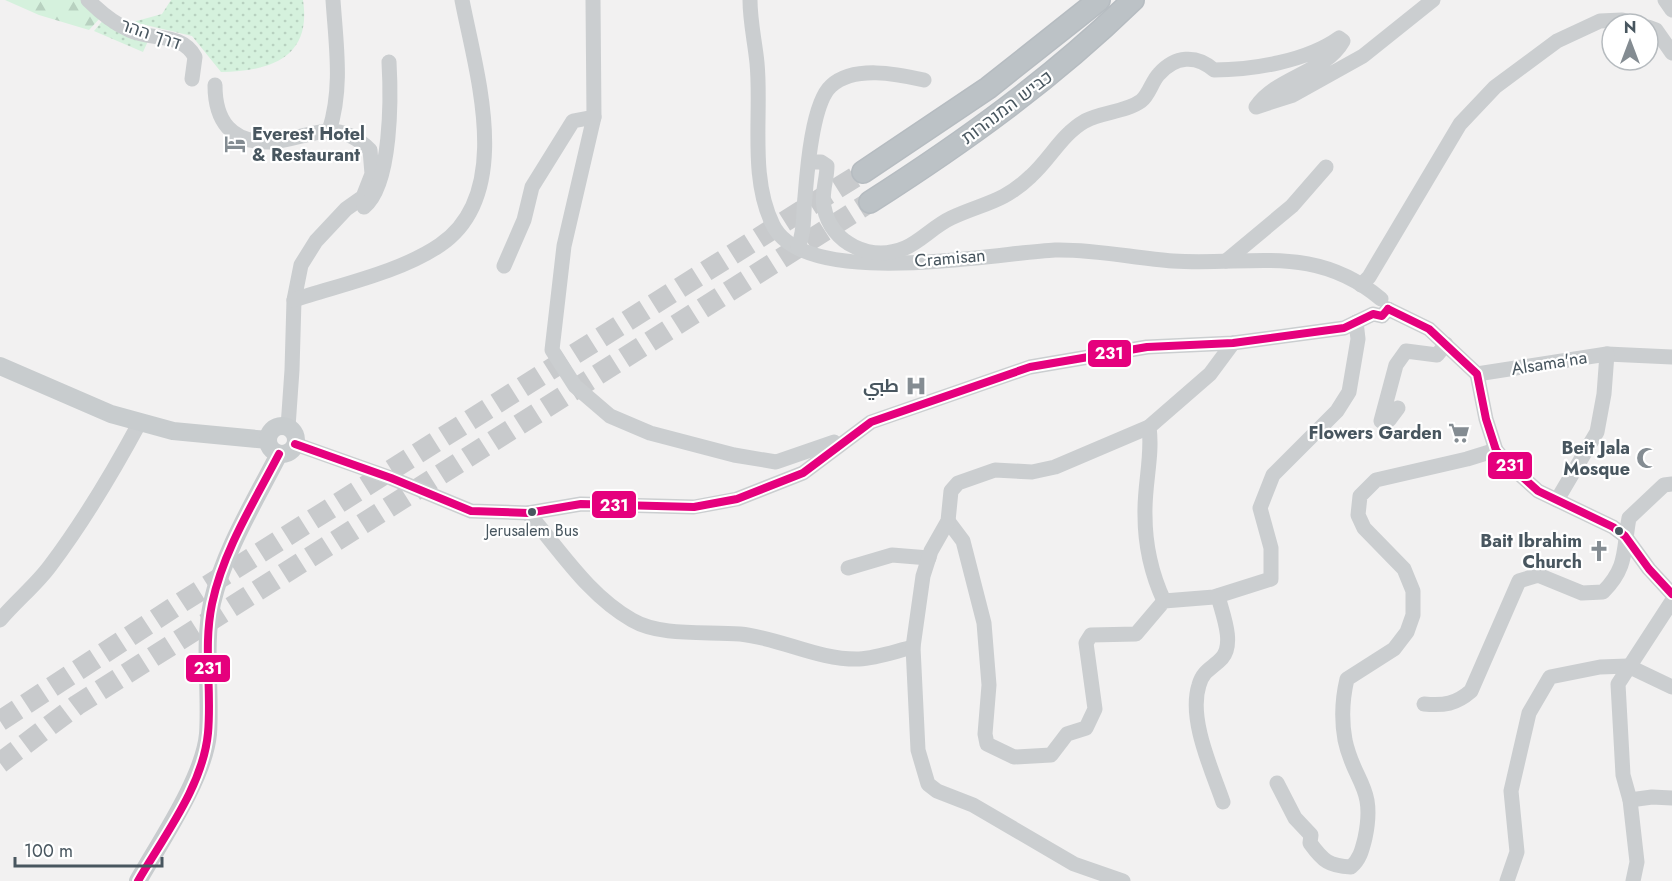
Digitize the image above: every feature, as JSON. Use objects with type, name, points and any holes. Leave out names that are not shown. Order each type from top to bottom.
[{"type":"highway","name":"כביש המנהרות","points":[[862,172],[988,88],[1099,0]]},
{"type":"highway","name":"כביש המנהרות","points":[[870,202],[941,157],[1041,83],[1133,0]]},
{"type":"main road","points":[[0,366],[84,404],[173,432],[273,447],[291,451],[291,436],[275,428],[273,447],[219,576],[208,629],[208,737],[200,768],[138,881]]},
{"type":"street","name":"דרך ההר","points":[[88,0],[102,13],[131,31],[183,42],[195,57],[192,79]]},
{"type":"street","points":[[329,131],[337,106],[338,67],[333,0]]},
{"type":"street","points":[[294,300],[400,264],[439,246],[458,229],[473,205],[482,180],[486,144],[462,0]]},
{"type":"street","points":[[593,0],[594,117],[564,246],[552,350],[575,386],[610,416],[640,429],[745,457],[776,462],[848,437]]},
{"type":"street","name":"Cramisan","points":[[750,0],[750,28],[757,62],[759,160],[766,204],[773,226],[782,237],[798,247],[819,257],[840,262],[883,264],[1077,250],[1174,261],[1310,262],[1342,273],[1369,306]]},
{"type":"street","points":[[809,162],[821,162],[827,166],[824,207],[840,238],[850,246],[889,253],[907,247],[951,218],[998,201],[1032,176],[1063,138],[1085,121],[1142,101],[1159,73],[1178,60],[1192,58],[1204,61],[1214,70],[1230,70],[1293,58],[1329,45],[1339,38],[1343,41],[1339,48],[1327,57],[1264,96],[1256,107],[1262,106],[1293,95],[1363,56],[1433,0]]},
{"type":"street","points":[[1665,0],[1672,10]]},
{"type":"street","points":[[948,521],[963,541],[984,623],[989,685],[985,734],[987,744],[1014,757],[1051,755],[1067,734],[1086,728],[1095,709],[1086,643],[1091,635],[1136,634],[1164,601],[1218,596],[1271,579],[1271,548],[1260,508],[1273,475],[1337,411],[1349,392],[1358,339],[1369,306],[1369,277],[1460,124],[1495,87],[1557,41],[1600,21]]},
{"type":"street","points":[[1660,36],[1672,53]]},
{"type":"street","points":[[346,209],[366,207],[377,191],[386,150],[389,62]]},
{"type":"street","points":[[798,247],[803,233],[809,162],[818,110],[823,95],[831,86],[853,75],[867,74],[924,81]]},
{"type":"street","points":[[215,85],[215,105],[224,125],[242,138],[269,142],[329,131],[344,133],[360,140],[370,150],[372,174],[363,197],[346,209],[316,241],[301,265],[294,300],[291,436],[471,512],[528,513],[581,504],[694,507],[737,499],[803,473],[871,422],[1029,367],[1147,347],[1233,343],[1344,328],[1369,306]]},
{"type":"street","points":[[504,266],[524,220],[532,187],[573,121],[594,117]]},
{"type":"street","points":[[1226,261],[1292,206],[1326,167]]},
{"type":"street","points":[[1369,306],[1429,329],[1446,344],[1477,374],[1486,419],[1496,450],[1507,463],[1538,491],[1613,527],[1625,536],[1649,569],[1672,594]]},
{"type":"street","points":[[1123,881],[1074,864],[973,805],[937,791],[928,784],[918,750],[913,647],[923,576],[929,558],[948,521],[951,491],[958,483],[995,470],[1032,472],[1055,467],[1149,427],[1210,374],[1233,343]]},
{"type":"street","points":[[1398,408],[1389,420],[1381,421],[1396,365],[1406,351],[1437,355],[1446,344]]},
{"type":"street","points":[[1607,354],[1672,357]]},
{"type":"street","name":"Alsama'na","points":[[1477,374],[1607,354],[1604,394],[1597,432],[1557,501]]},
{"type":"street","points":[[0,620],[58,555],[103,490],[140,422]]},
{"type":"street","points":[[1149,427],[1151,441],[1144,515],[1155,582],[1164,601]]},
{"type":"street","points":[[1277,783],[1295,818],[1311,835],[1310,843],[1323,861],[1332,866],[1351,867],[1359,861],[1370,812],[1365,786],[1346,741],[1341,711],[1343,694],[1347,679],[1394,649],[1407,632],[1413,615],[1413,591],[1404,569],[1364,528],[1358,514],[1360,496],[1376,480],[1496,450]]},
{"type":"street","points":[[1424,704],[1443,706],[1460,701],[1471,691],[1519,581],[1538,575],[1582,593],[1603,592],[1616,579],[1624,562],[1625,536],[1629,518],[1664,485],[1672,484]]},
{"type":"street","points":[[528,513],[583,580],[604,601],[634,622],[675,631],[740,634],[783,642],[822,656],[861,659],[913,647]]},
{"type":"street","points":[[848,568],[892,555],[929,558]]},
{"type":"street","points":[[1218,596],[1229,645],[1222,658],[1206,670],[1198,686],[1196,704],[1203,746],[1223,802]]},
{"type":"street","points":[[1633,881],[1637,862],[1630,800],[1623,775],[1618,684],[1672,601]]},
{"type":"street","points":[[1507,881],[1517,852],[1511,791],[1529,713],[1550,677],[1600,666],[1628,666],[1672,687]]},
{"type":"street","points":[[1630,800],[1652,797],[1672,798]]},
{"type":"green space","points":[[5,0],[85,0],[101,17],[89,30],[39,15]]},
{"type":"green space","points":[[171,0],[303,0],[304,20],[301,36],[294,48],[283,58],[270,64],[255,69],[221,72],[192,36],[133,22],[162,14]]},
{"type":"green space","points":[[104,19],[148,41],[143,52],[94,31]]},
{"type":"tunnel","points":[[0,721],[182,602],[863,172]]},
{"type":"tunnel","points":[[0,763],[77,705],[870,202]]},
{"type":"transit line","name":"231","points":[[1388,309],[1429,329],[1477,374],[1486,419],[1496,450],[1507,463],[1538,491],[1613,527],[1625,536],[1649,569],[1672,594]]},
{"type":"transit line","name":"231","points":[[295,444],[391,478],[471,511],[528,513],[581,504],[694,507],[737,499],[803,473],[871,422],[1030,367],[1147,347],[1233,343],[1344,328],[1373,314],[1382,316],[1388,309]]},
{"type":"transit line","name":"231","points":[[138,881],[181,810],[199,772],[208,733],[208,636],[217,584],[231,546],[279,454]]},
{"type":"place","name":"Everest Hotel & Restaurant","points":[[235,144]]},
{"type":"place","name":"طبي","points":[[916,386]]},
{"type":"place","name":"Flowers Garden","points":[[1459,433]]},
{"type":"place","name":"Beit Jala Mosque","points":[[1647,458]]},
{"type":"place","name":"Jerusalem Bus","points":[[532,512]]},
{"type":"place","name":"Bait Ibrahim Church","points":[[1599,551]]}]
